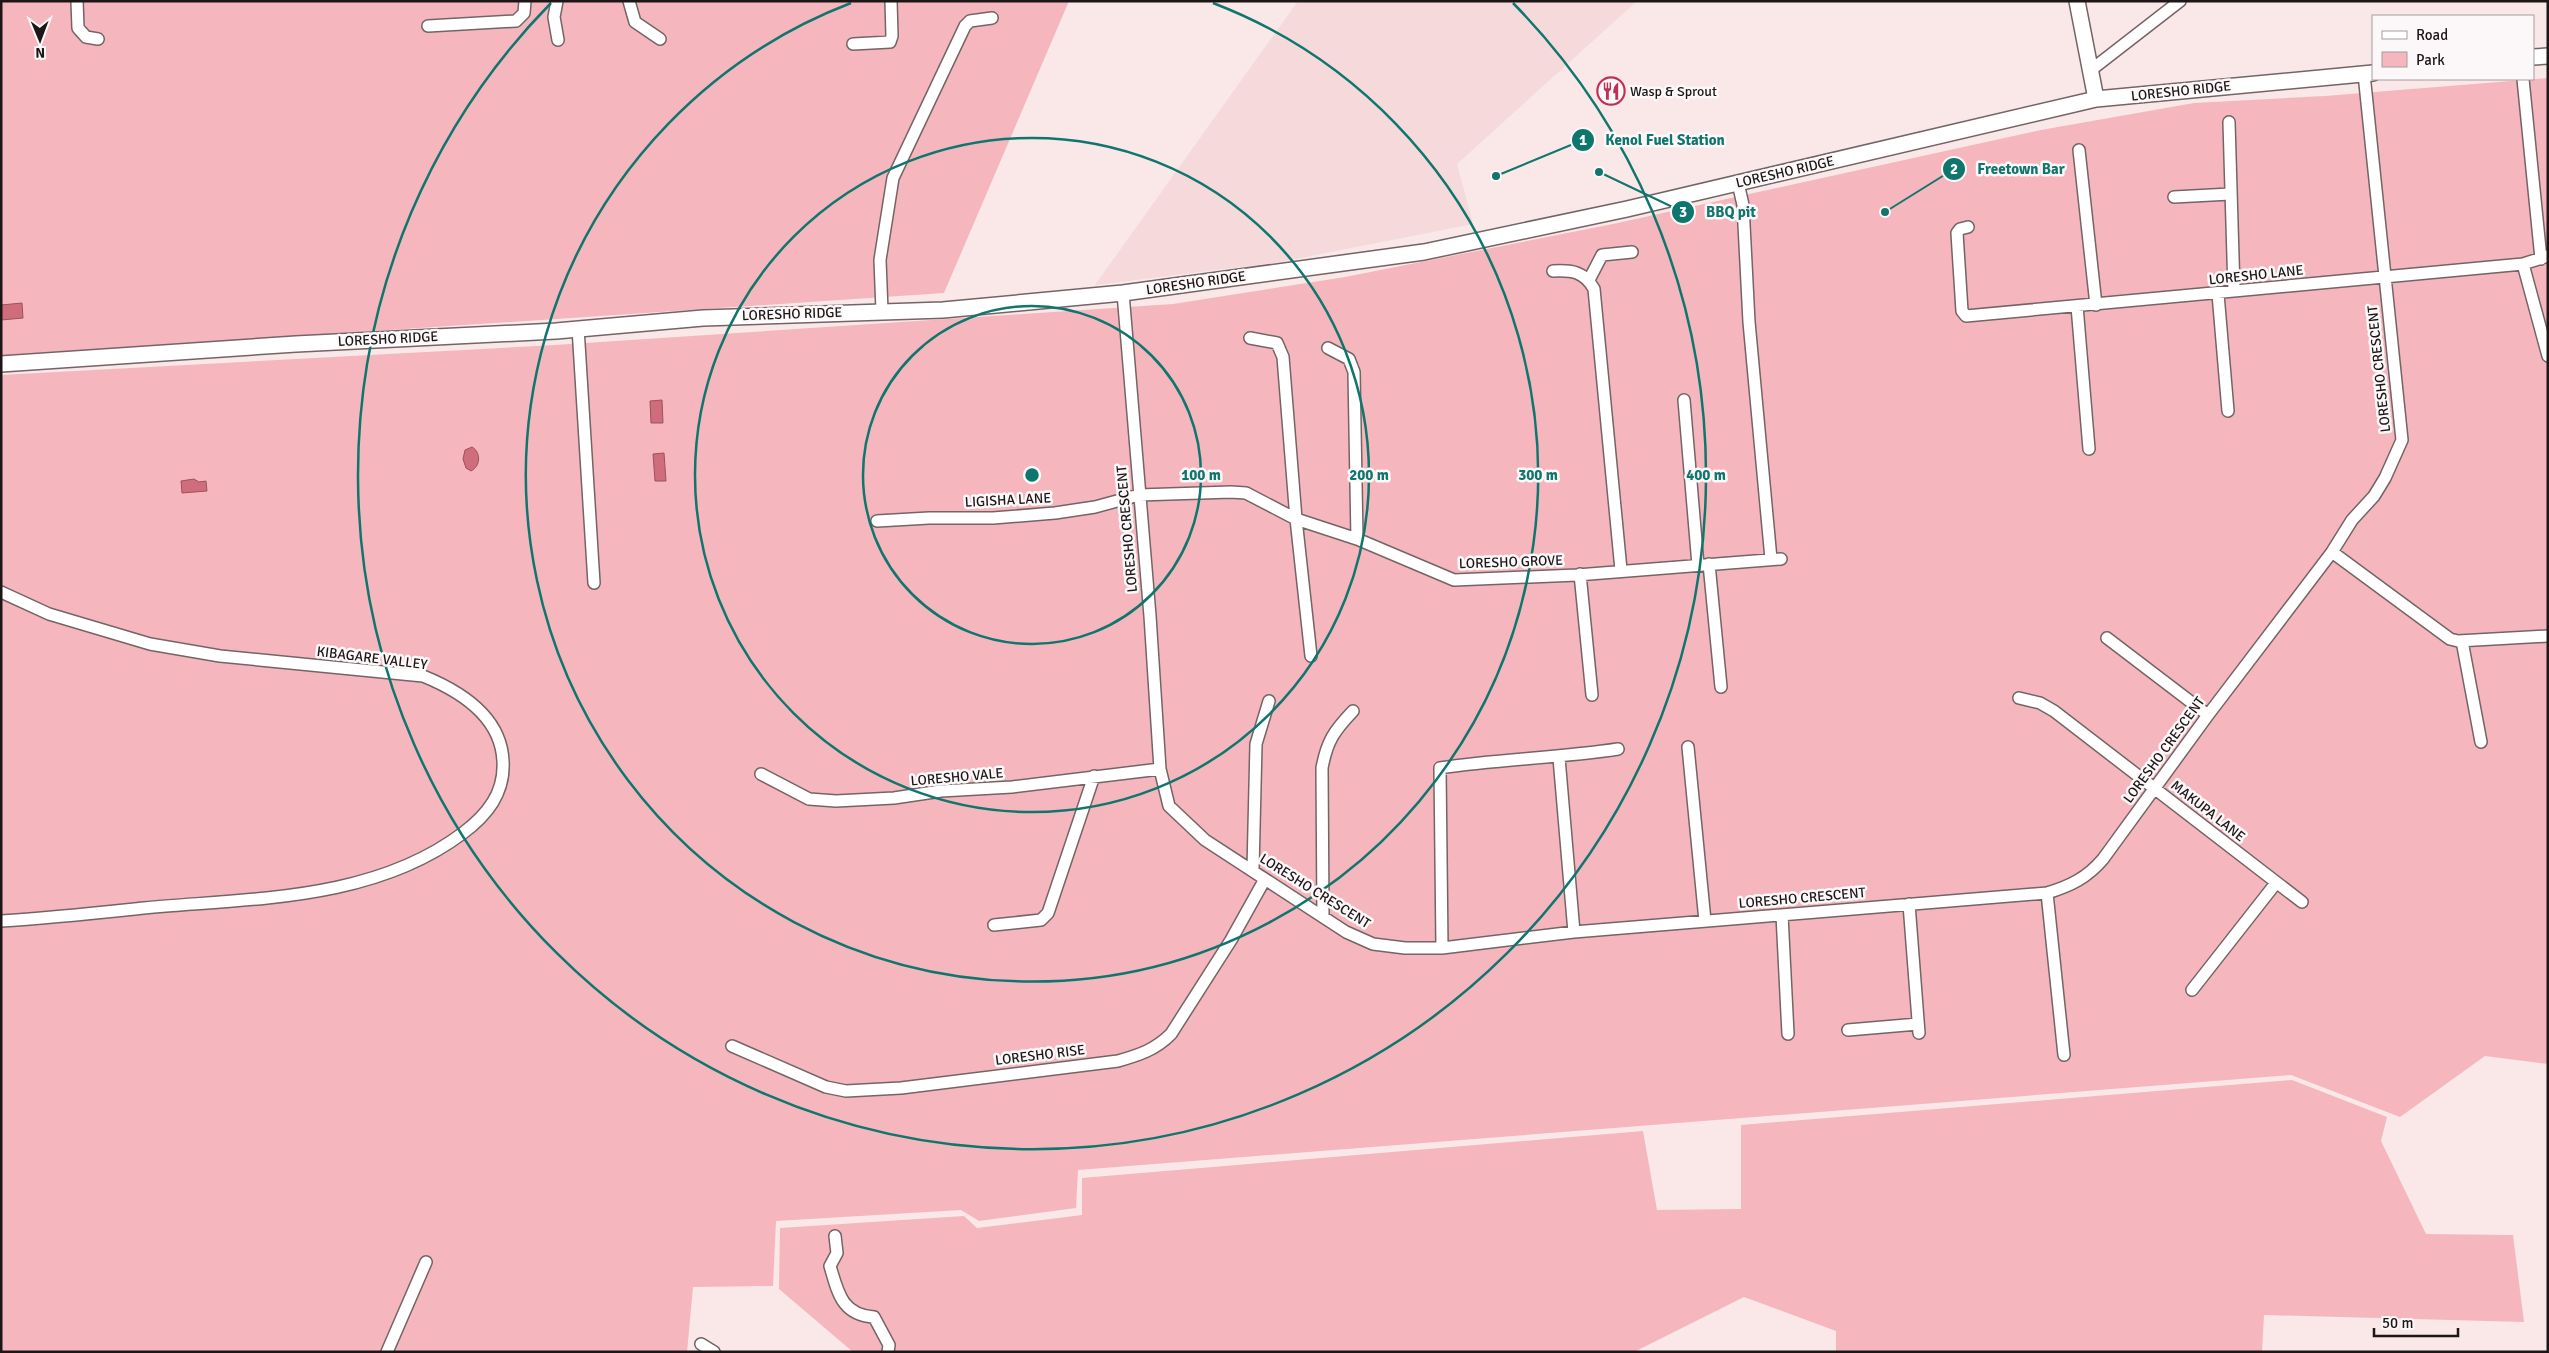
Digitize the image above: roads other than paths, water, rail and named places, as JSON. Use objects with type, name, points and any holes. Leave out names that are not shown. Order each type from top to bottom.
[{"type":"main road","points":[[2077,1],[2096,99]]},
{"type":"main road","points":[[2534,57],[2548,56]]},
{"type":"main road","name":"LORESHO RIDGE","points":[[1,364],[296,344],[578,328],[703,318],[943,310],[1123,293],[1424,252],[1738,184],[2096,99],[2368,73]]},
{"type":"street","points":[[77,1],[78,28],[86,37],[98,39]]},
{"type":"street","points":[[428,26],[516,21],[524,13],[525,1]]},
{"type":"street","points":[[557,1],[554,17],[558,40]]},
{"type":"street","points":[[629,1],[634,22],[660,39]]},
{"type":"street","points":[[853,44],[890,42],[892,36],[891,1]]},
{"type":"street","points":[[2090,70],[2180,1]]},
{"type":"street","points":[[882,311],[880,260],[894,178],[903,154],[933,98],[965,26],[970,21],[992,18]]},
{"type":"street","name":"LORESHO CRESCENT","points":[[1123,293],[1150,616],[1160,769],[1169,806],[1205,840],[1346,932],[1373,944],[1405,948],[1442,948],[1574,932],[2046,893],[2066,888],[2092,871],[2332,552],[2352,520],[2374,496],[2389,470],[2402,440],[2385,276],[2368,73]]},
{"type":"street","points":[[2523,80],[2544,258]]},
{"type":"street","points":[[2229,122],[2234,291]]},
{"type":"street","points":[[2079,150],[2096,305]]},
{"type":"street","name":"LORESHO GROVE","points":[[1139,494],[1246,493],[1296,519],[1357,539],[1454,580],[1580,574],[1776,559],[1749,322],[1742,205],[1738,184]]},
{"type":"street","points":[[2174,197],[2230,194]]},
{"type":"street","name":"LORESHO LANE","points":[[1968,227],[1960,229],[1957,233],[1962,311],[1966,316],[2218,294],[2385,276],[2523,264],[2544,258]]},
{"type":"street","points":[[1589,280],[1602,255],[1632,252]]},
{"type":"street","points":[[2523,264],[2548,356]]},
{"type":"street","points":[[1552,271],[1576,272],[1589,280],[1594,289],[1621,570]]},
{"type":"street","points":[[2218,294],[2228,411]]},
{"type":"street","points":[[2077,306],[2090,449]]},
{"type":"street","points":[[578,328],[594,583]]},
{"type":"street","points":[[1250,338],[1277,343],[1283,357],[1296,519],[1311,656]]},
{"type":"street","points":[[1328,348],[1349,359],[1354,372],[1357,539]]},
{"type":"street","points":[[1684,400],[1720,687]]},
{"type":"street","name":"LIGISHA LANE","points":[[877,522],[929,518],[993,518],[1055,513],[1095,507],[1139,494]]},
{"type":"street","points":[[2332,552],[2442,635],[2462,641],[2548,636]]},
{"type":"street","points":[[1580,574],[1592,695]]},
{"type":"street","name":"KIBAGARE VALLEY","points":[[1,592],[49,614],[150,644],[220,656],[423,676],[451,688],[468,698],[484,716],[503,750],[504,770],[496,798],[485,815],[468,829],[431,855],[366,881],[255,900],[80,916],[1,920]]},
{"type":"street","points":[[2107,638],[2208,715]]},
{"type":"street","points":[[2462,641],[2481,742]]},
{"type":"street","name":"MAKUPA LANE","points":[[2019,698],[2040,703],[2054,712],[2302,902]]},
{"type":"street","points":[[1253,870],[1256,744],[1268,701]]},
{"type":"street","points":[[1322,916],[1322,768],[1326,746],[1336,728],[1354,711]]},
{"type":"street","points":[[1688,747],[1706,921]]},
{"type":"street","points":[[1442,948],[1440,768],[1470,763],[1559,758],[1618,749]]},
{"type":"street","points":[[1559,758],[1574,932]]},
{"type":"street","name":"LORESHO VALE","points":[[761,774],[809,799],[819,802],[1012,787],[1160,769]]},
{"type":"street","points":[[994,926],[1041,920],[1048,913],[1094,776]]},
{"type":"street","name":"LORESHO RISE","points":[[732,1046],[826,1087],[846,1091],[901,1088],[1118,1061],[1144,1054],[1159,1046],[1171,1034],[1231,940],[1266,879]]},
{"type":"street","points":[[2192,990],[2276,883]]},
{"type":"street","points":[[2046,893],[2064,1055]]},
{"type":"street","points":[[1848,1030],[1919,1029],[1909,904]]},
{"type":"street","points":[[1782,916],[1788,1034]]},
{"type":"street","points":[[835,1236],[837,1253],[830,1266],[838,1294],[845,1306],[862,1316],[874,1318],[890,1345],[888,1352]]},
{"type":"street","points":[[387,1352],[426,1262]]},
{"type":"street","points":[[700,1344],[714,1352]]},
{"type":"place","name":"Wasp & Sprout","points":[[1611,91]]},
{"type":"place","name":"BBQ pit","points":[[1599,172]]},
{"type":"place","name":"Kenol Fuel Station","points":[[1496,176]]},
{"type":"place","name":"Freetown Bar","points":[[1885,212]]}]
